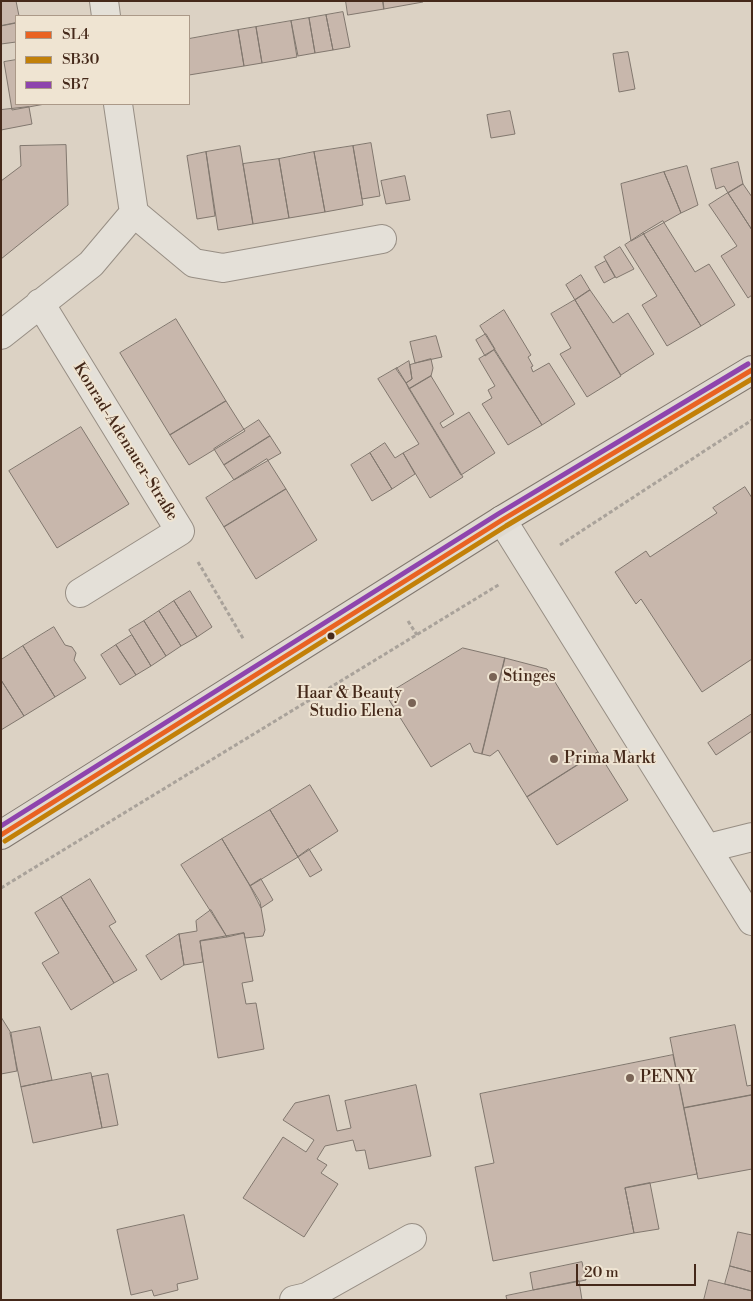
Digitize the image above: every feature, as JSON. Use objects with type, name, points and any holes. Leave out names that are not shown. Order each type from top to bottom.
[{"type":"main road","points":[[1,835],[502,520],[752,370]]},
{"type":"street","points":[[104,1],[106,15]]},
{"type":"street","points":[[118,105],[134,213],[194,264],[223,268],[382,239]]},
{"type":"street","points":[[1,335],[91,264],[134,213]]},
{"type":"street","name":"Konrad-Adenauer-Straße","points":[[40,304],[180,531],[80,593]]},
{"type":"street","points":[[502,520],[752,921]]},
{"type":"street","points":[[708,848],[752,837]]},
{"type":"street","points":[[294,1300],[307,1297],[412,1238]]},
{"type":"path","points":[[1,888],[531,565],[752,420]]},
{"type":"path","points":[[180,531],[244,640],[252,635]]},
{"type":"path","points":[[389,591],[417,635]]},
{"type":"building","points":[[1,1],[16,1],[19,15],[15,15],[15,23],[1,26]]},
{"type":"building","points":[[346,1],[383,1],[384,9],[348,15]]},
{"type":"building","points":[[383,1],[423,1],[423,2],[384,9]]},
{"type":"building","points":[[343,12],[350,47],[333,50],[326,15]]},
{"type":"building","points":[[326,15],[333,50],[315,53],[309,18]]},
{"type":"building","points":[[309,18],[315,53],[298,56],[291,21]]},
{"type":"building","points":[[291,21],[297,57],[262,63],[256,27]]},
{"type":"building","points":[[15,23],[15,42],[1,44],[1,26]]},
{"type":"building","points":[[256,27],[262,63],[244,66],[238,30]]},
{"type":"building","points":[[238,30],[244,66],[190,75],[190,39]]},
{"type":"building","points":[[628,52],[635,89],[619,92],[613,54]]},
{"type":"building","points":[[15,60],[15,105],[40,105],[12,110],[4,62]]},
{"type":"building","points":[[29,107],[32,124],[1,130],[1,110]]},
{"type":"building","points":[[510,111],[515,134],[491,138],[487,115]]},
{"type":"building","points":[[371,143],[380,196],[362,199],[353,146]]},
{"type":"building","points":[[66,145],[68,205],[1,259],[1,181],[21,166],[20,146]]},
{"type":"building","points":[[240,146],[253,224],[218,230],[206,152]]},
{"type":"building","points":[[353,146],[363,205],[325,212],[314,152]]},
{"type":"building","points":[[206,152],[215,216],[197,219],[187,156]]},
{"type":"building","points":[[314,152],[325,212],[289,218],[279,159]]},
{"type":"building","points":[[279,159],[289,218],[253,224],[243,164]]},
{"type":"building","points":[[738,162],[743,184],[728,193],[724,186],[716,189],[711,169]]},
{"type":"building","points":[[687,166],[698,205],[681,213],[664,172]]},
{"type":"building","points":[[664,172],[681,213],[631,241],[621,184]]},
{"type":"building","points":[[405,176],[410,200],[386,204],[381,181]]},
{"type":"building","points":[[743,184],[752,197],[752,230],[728,193]]},
{"type":"building","points":[[728,193],[752,230],[752,295],[748,298],[721,256],[737,246],[709,205]]},
{"type":"building","points":[[663,221],[695,272],[709,264],[735,305],[701,326],[643,233]]},
{"type":"building","points":[[643,233],[701,326],[667,346],[642,305],[657,296],[625,245]]},
{"type":"building","points":[[620,247],[634,269],[616,278],[604,257]]},
{"type":"building","points":[[606,261],[615,277],[604,283],[595,267]]},
{"type":"building","points":[[581,275],[590,290],[575,300],[566,285]]},
{"type":"building","points":[[590,290],[613,323],[628,313],[654,354],[621,375],[575,300]]},
{"type":"building","points":[[575,300],[621,376],[587,397],[560,354],[571,348],[551,314]]},
{"type":"building","points":[[504,310],[531,355],[528,357],[533,366],[531,367],[533,372],[549,363],[575,404],[542,425],[480,326]]},
{"type":"building","points":[[176,319],[226,401],[170,435],[120,353]]},
{"type":"building","points":[[486,334],[495,349],[485,356],[476,340]]},
{"type":"building","points":[[436,336],[442,357],[415,363],[410,342]]},
{"type":"building","points":[[494,350],[542,425],[508,445],[482,404],[492,398],[488,390],[495,386],[479,359]]},
{"type":"building","points":[[431,359],[433,368],[431,376],[409,389],[406,383],[412,379],[410,365]]},
{"type":"building","points":[[409,361],[412,379],[406,383],[396,369]]},
{"type":"building","points":[[397,368],[463,477],[430,498],[403,453],[419,444],[378,379]]},
{"type":"building","points":[[431,376],[454,414],[440,423],[443,428],[469,412],[495,453],[461,475],[409,389]]},
{"type":"building","points":[[226,401],[245,431],[189,465],[170,435]]},
{"type":"building","points":[[259,420],[270,436],[224,465],[214,449]]},
{"type":"building","points":[[81,427],[129,504],[57,548],[9,471]]},
{"type":"building","points":[[270,436],[281,453],[234,480],[224,465]]},
{"type":"building","points":[[385,443],[395,458],[403,453],[415,474],[392,489],[370,453]]},
{"type":"building","points":[[370,453],[392,489],[372,501],[351,465]]},
{"type":"building","points":[[267,459],[286,489],[224,527],[206,498]]},
{"type":"building","points":[[745,487],[752,498],[752,659],[702,692],[641,599],[636,604],[615,572],[646,551],[650,557],[717,513],[713,508]]},
{"type":"building","points":[[286,489],[317,540],[256,579],[224,527]]},
{"type":"building","points":[[190,591],[212,627],[197,637],[174,601]]},
{"type":"building","points":[[174,601],[197,637],[181,646],[159,611]]},
{"type":"building","points":[[159,611],[181,646],[166,656],[144,621]]},
{"type":"building","points":[[144,621],[166,656],[151,666],[129,630]]},
{"type":"building","points":[[54,627],[65,645],[72,647],[76,653],[74,660],[86,678],[55,697],[23,646]]},
{"type":"building","points":[[132,635],[151,666],[136,675],[116,645]]},
{"type":"building","points":[[116,645],[136,675],[120,685],[101,655]]},
{"type":"building","points":[[23,646],[55,697],[24,716],[1,680],[1,660]]},
{"type":"building","points":[[463,648],[505,658],[482,754],[474,752],[470,743],[431,767],[386,695]]},
{"type":"building","points":[[505,658],[547,669],[598,752],[527,797],[498,750],[490,756],[482,754]]},
{"type":"building","points":[[1,680],[24,716],[1,730]]},
{"type":"building","points":[[752,714],[752,731],[716,755],[708,743]]},
{"type":"building","points":[[598,752],[628,800],[557,845],[527,797]]},
{"type":"building","points":[[310,785],[338,831],[298,857],[270,810]]},
{"type":"building","points":[[270,810],[298,857],[250,886],[222,839]]},
{"type":"building","points":[[222,839],[260,902],[265,930],[263,936],[245,938],[244,933],[227,937],[181,865]]},
{"type":"building","points":[[309,849],[322,870],[310,877],[298,857]]},
{"type":"building","points":[[90,879],[116,922],[109,926],[137,970],[114,983],[61,897]]},
{"type":"building","points":[[261,879],[273,900],[261,908],[250,886]]},
{"type":"building","points":[[61,897],[114,983],[71,1010],[42,963],[59,953],[35,913]]},
{"type":"building","points":[[211,910],[227,937],[200,941],[203,962],[184,965],[179,934],[197,931],[196,921]]},
{"type":"building","points":[[244,933],[253,981],[242,983],[246,1004],[256,1003],[264,1049],[218,1058],[200,941]]},
{"type":"building","points":[[179,934],[184,965],[161,980],[146,956]]},
{"type":"building","points":[[1,1017],[11,1033],[17,1071],[1,1074]]},
{"type":"building","points":[[735,1025],[747,1086],[752,1085],[752,1095],[684,1108],[670,1038]]},
{"type":"building","points":[[40,1027],[52,1080],[21,1087],[10,1033]]},
{"type":"building","points":[[673,1055],[697,1174],[625,1188],[634,1233],[493,1261],[475,1167],[494,1163],[480,1094]]},
{"type":"building","points":[[91,1073],[102,1128],[33,1143],[21,1087]]},
{"type":"building","points":[[108,1074],[118,1125],[102,1128],[92,1077]]},
{"type":"building","points":[[416,1085],[431,1156],[369,1169],[365,1150],[356,1151],[353,1140],[325,1146],[317,1159],[327,1165],[321,1173],[338,1184],[304,1237],[243,1198],[283,1137],[306,1152],[314,1140],[283,1120],[295,1103],[329,1095],[337,1131],[351,1128],[345,1101]]},
{"type":"building","points":[[752,1095],[752,1169],[698,1179],[684,1108]]},
{"type":"building","points":[[650,1183],[659,1229],[634,1233],[625,1188]]},
{"type":"building","points":[[184,1215],[198,1279],[177,1284],[178,1290],[154,1296],[152,1290],[131,1295],[117,1230]]},
{"type":"building","points":[[738,1232],[752,1235],[752,1272],[730,1266]]},
{"type":"building","points":[[582,1262],[586,1280],[533,1290],[530,1273]]},
{"type":"building","points":[[730,1266],[752,1272],[752,1291],[725,1284]]},
{"type":"building","points":[[709,1280],[752,1291],[752,1300],[704,1300]]},
{"type":"building","points":[[579,1281],[582,1300],[507,1300],[506,1296]]},
{"type":"transit line","name":"SB7","points":[[1,826],[498,514],[748,364]]},
{"type":"transit line","name":"SL4","points":[[1,835],[502,520],[752,370]]},
{"type":"transit line","name":"SB30","points":[[5,841],[506,526],[752,379]]},
{"type":"place","name":"Stinges","points":[[493,677]]},
{"type":"place","name":"Haar & Beauty Studio Elena","points":[[412,703]]},
{"type":"place","name":"Prima Markt","points":[[554,759]]},
{"type":"place","name":"PENNY","points":[[630,1078]]}]
